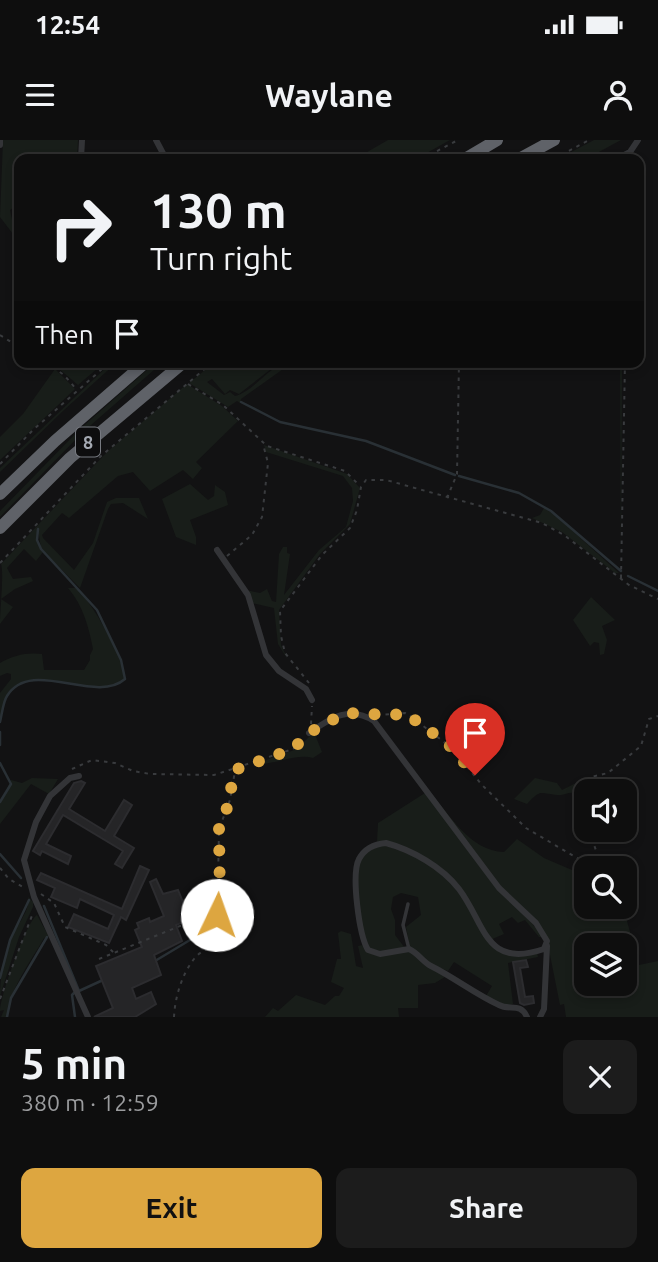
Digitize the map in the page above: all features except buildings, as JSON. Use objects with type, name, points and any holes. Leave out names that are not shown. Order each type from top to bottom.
[{"type":"highway","points":[[473,154],[497,140]]},
{"type":"highway","points":[[528,154],[554,140]]},
{"type":"highway","name":"8","points":[[0,495],[55,441],[139,368]]},
{"type":"highway","name":"8","points":[[0,528],[70,458],[177,368]]},
{"type":"street","points":[[626,154],[638,140]]},
{"type":"street","points":[[217,550],[248,595],[266,655],[279,671],[306,689],[312,700]]},
{"type":"street","points":[[309,733],[337,716],[359,713],[382,730],[499,888],[542,930],[547,946],[542,1017]]},
{"type":"street","points":[[79,776],[70,778],[56,789],[36,822],[24,860],[38,906],[88,1017]]},
{"type":"street","points":[[528,1017],[518,1007],[503,1008],[452,975],[429,965],[409,949],[390,954],[373,953],[365,944],[358,922],[356,867],[365,850],[378,844],[394,845],[443,873],[458,889],[489,941],[499,950],[519,955],[547,946]]},
{"type":"lane","points":[[408,904],[403,925],[409,949]]},
{"type":"path","points":[[431,154],[458,140]]},
{"type":"path","points":[[563,154],[589,140]]},
{"type":"path","points":[[54,368],[77,391]]},
{"type":"path","points":[[0,464],[103,368]]},
{"type":"path","points":[[0,564],[101,456],[206,368]]},
{"type":"path","points":[[446,499],[457,474],[459,368]]},
{"type":"path","points":[[621,579],[625,368]]},
{"type":"path","points":[[187,383],[223,405],[263,443],[345,471],[360,487]]},
{"type":"path","points":[[224,559],[252,535],[262,517],[268,463],[263,443]]},
{"type":"path","points":[[67,774],[78,765],[92,760],[121,765],[134,771],[204,775],[237,769],[293,749],[309,733],[312,700],[309,682],[288,659],[282,647],[280,611],[322,555],[349,528],[357,510],[360,487],[366,480],[386,480],[446,499],[542,523],[564,535],[621,579],[658,599]]},
{"type":"path","points":[[359,713],[409,715],[453,749],[481,784],[526,828],[574,856]]},
{"type":"path","points":[[591,779],[608,772],[641,746],[649,719],[658,716]]},
{"type":"path","points":[[174,1017],[183,980],[194,958],[216,941],[220,902],[219,829],[230,800],[232,780],[237,769]]},
{"type":"path","points":[[0,868],[18,885],[54,903],[68,930],[106,945],[115,954]]},
{"type":"path","points":[[0,999],[17,949],[38,906]]},
{"type":"path","points":[[99,959],[204,916],[216,925]]},
{"type":"shaded area","points":[[3,140],[78,140],[77,154],[14,154],[14,207],[10,210],[14,235],[0,217]]},
{"type":"shaded area","points":[[388,140],[450,140],[425,154],[364,154]]},
{"type":"shaded area","points":[[594,140],[621,140],[595,154],[567,154]]},
{"type":"shaded area","points":[[58,368],[98,368],[78,385]]},
{"type":"shaded area","points":[[106,368],[110,368],[0,472],[0,468]]},
{"type":"shaded area","points":[[149,368],[156,368],[83,432],[0,517],[0,511],[80,429]]},
{"type":"shaded area","points":[[208,368],[272,368],[239,394],[230,390],[225,394],[212,379],[207,382],[224,395],[230,392],[235,396],[243,393],[250,388],[274,368],[285,368],[241,399],[240,403],[237,401],[228,407],[189,383]]},
{"type":"shaded area","points":[[620,368],[622,368],[621,571]]},
{"type":"shaded area","points":[[55,369],[75,389],[0,460],[0,437],[23,414]]},
{"type":"shaded area","points":[[187,384],[222,406],[238,421],[196,462],[202,468],[193,479],[183,470],[150,491],[133,472],[118,476],[69,518],[62,513],[42,535],[74,570],[93,543],[107,502],[116,498],[139,498],[148,519],[123,503],[111,504],[80,588],[41,549],[38,529],[37,542],[39,547],[43,552],[36,561],[24,549],[7,568],[13,579],[31,577],[33,581],[1,599],[1,564],[107,452]]},
{"type":"shaded area","points":[[264,445],[347,474],[360,488],[350,524],[320,554],[279,610],[281,645],[288,660],[278,644],[274,608],[252,603],[246,590],[260,593],[267,589],[272,601],[276,602],[279,554],[283,547],[287,547],[287,553],[290,554],[284,595],[319,550],[346,527],[353,501],[352,488],[343,476],[266,452]]},
{"type":"shaded area","points":[[190,484],[208,500],[214,496],[215,485],[225,492],[228,505],[190,520],[196,545],[176,537],[162,499]]},
{"type":"shaded area","points":[[544,508],[619,573],[615,573],[562,532],[532,518],[540,515]]},
{"type":"shaded area","points":[[68,588],[77,588],[99,618],[120,658],[125,679],[112,685],[96,686],[44,680],[28,681],[15,686],[6,697],[0,719],[0,693],[11,679],[11,674],[0,676],[0,663],[15,656],[37,653],[42,654],[44,670],[84,670],[90,660],[93,649],[87,625],[78,602]]},
{"type":"shaded area","points":[[591,597],[615,620],[602,626],[607,640],[604,654],[600,655],[599,643],[594,642],[590,646],[573,620]]},
{"type":"shaded area","points":[[1,599],[13,607],[0,624],[0,618]]},
{"type":"shaded area","points":[[314,732],[322,752],[313,758],[300,757],[255,764],[297,749]]},
{"type":"shaded area","points":[[32,778],[58,779],[49,794],[31,784],[0,824],[0,803],[11,780],[22,783]]},
{"type":"shaded area","points":[[535,778],[557,783],[562,790],[574,784],[574,793],[540,793],[527,804],[514,799]]},
{"type":"shaded area","points":[[430,792],[453,821],[481,845],[504,852],[517,839],[544,858],[574,871],[574,919],[626,919],[630,933],[574,933],[574,996],[637,996],[637,958],[639,965],[658,961],[658,1017],[566,1017],[564,1004],[560,1005],[546,935],[499,888]]},
{"type":"shaded area","points":[[425,793],[475,859],[544,937],[539,937],[525,920],[518,923],[512,917],[499,924],[504,934],[490,940],[467,898],[432,863],[377,842],[378,823]]},
{"type":"shaded area","points":[[386,844],[420,859],[452,882],[499,950],[537,952],[538,957],[508,963],[513,1004],[504,1006],[486,996],[492,986],[454,962],[448,971],[432,965],[410,948],[406,927],[421,915],[418,897],[401,893],[393,897],[391,909],[395,920],[395,935],[405,948],[390,953],[368,949],[358,922],[358,862],[366,851]]},
{"type":"shaded area","points":[[28,897],[33,902],[33,907],[19,937],[0,996],[6,955],[12,937],[25,914]]},
{"type":"shaded area","points":[[37,915],[49,937],[44,938],[21,976],[7,1017],[1,1017],[4,1010],[0,1011],[1,1003],[14,960]]},
{"type":"shaded area","points":[[341,931],[351,934],[356,966],[363,968],[358,946],[363,945],[380,956],[409,951],[448,975],[435,983],[418,985],[418,1008],[398,1008],[399,1017],[265,1017],[273,1008],[278,1011],[296,995],[325,1005],[335,996],[339,996],[344,988],[331,982],[337,959],[341,959],[338,933]]},
{"type":"waterway","points":[[241,402],[280,422],[366,441],[455,475]]},
{"type":"waterway","points":[[459,476],[519,493],[551,511],[621,571]]},
{"type":"waterway","points":[[0,722],[7,696],[18,685],[47,680],[97,687],[112,686],[125,679],[121,660],[97,610],[41,549],[37,540],[38,529]]},
{"type":"waterway","points":[[628,576],[658,591]]},
{"type":"waterway","points":[[0,732],[0,745]]},
{"type":"waterway","points":[[0,763],[11,784],[0,802]]},
{"type":"waterway","points":[[0,854],[21,878]]},
{"type":"waterway","points":[[0,978],[10,940],[29,900]]},
{"type":"waterway","points":[[44,906],[79,991],[103,980]]},
{"type":"waterway","points":[[155,961],[205,931]]},
{"type":"waterway","points":[[7,1017],[11,998],[47,937]]},
{"type":"waterway","points":[[74,993],[75,1017]]},
{"type":"route","points":[[217,915],[220,902],[219,829],[230,800],[232,780],[237,769],[299,746],[309,733],[345,713],[405,713],[448,744],[475,775]]}]
